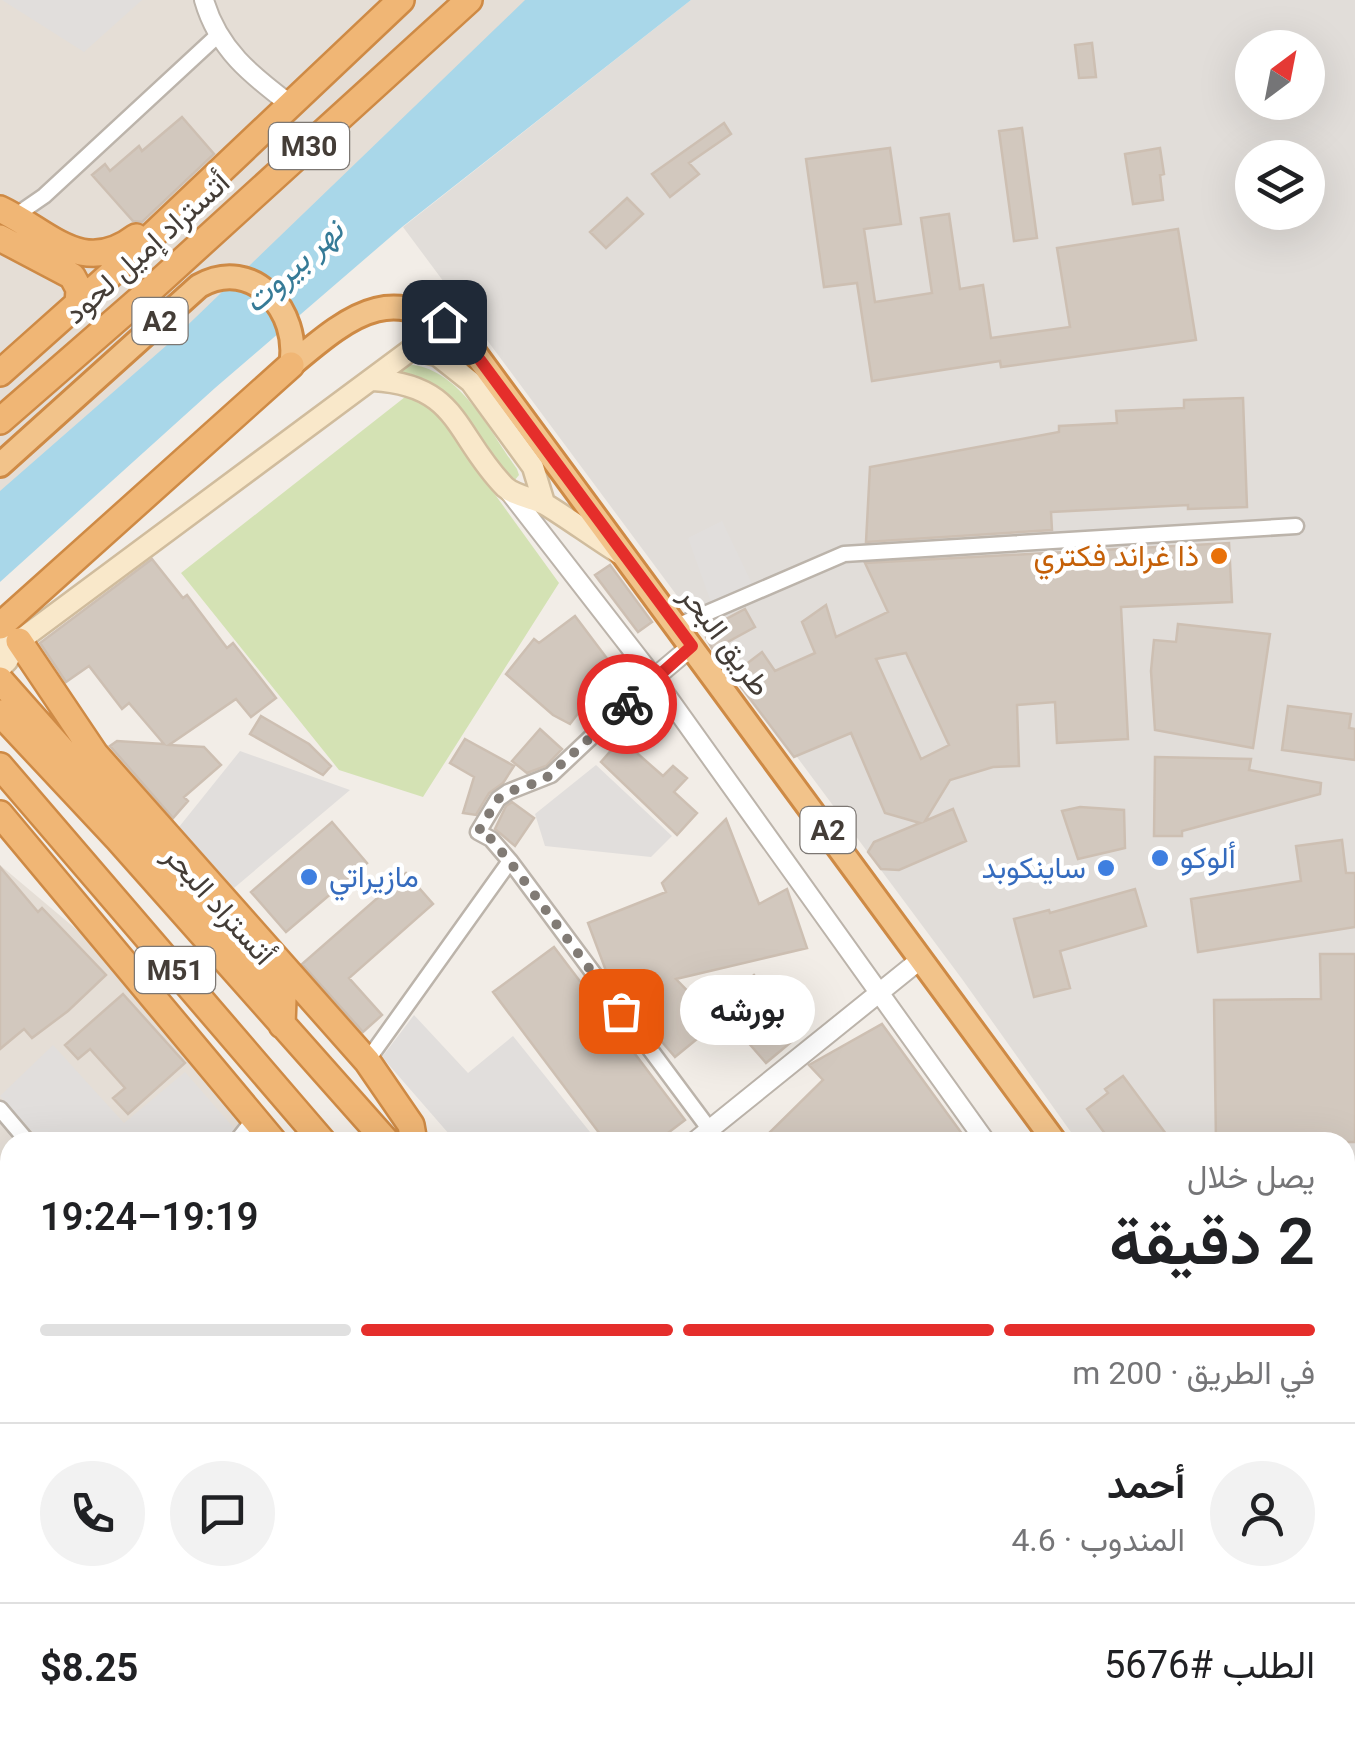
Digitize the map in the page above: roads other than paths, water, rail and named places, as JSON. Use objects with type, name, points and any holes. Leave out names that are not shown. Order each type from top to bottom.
[{"type":"highway","name":"أتستراد إميل لحود","points":[[0,373],[401,0]]},
{"type":"highway","name":"أتستراد إميل لحود","points":[[0,421],[469,0]]},
{"type":"highway","points":[[5,215],[67,248],[86,255],[101,255],[124,246],[196,191]]},
{"type":"highway","points":[[0,238],[72,276],[79,288],[78,304]]},
{"type":"highway","name":"A2","points":[[0,465],[208,281],[227,277],[247,280],[274,298],[290,323]]},
{"type":"highway","points":[[0,440],[128,320],[148,292]]},
{"type":"highway","name":"طريق البحر","points":[[290,366],[331,331],[360,314],[388,307],[415,310],[444,322],[469,345],[1048,1132]]},
{"type":"highway","points":[[290,323],[315,334],[331,331]]},
{"type":"highway","points":[[290,323],[294,349],[290,366],[76,561],[9,639],[95,754],[367,1061],[412,1132]]},
{"type":"highway","points":[[0,680],[283,998],[282,1025]]},
{"type":"highway","name":"أتستراد البحر","points":[[0,712],[378,1132]]},
{"type":"highway","name":"M51","points":[[0,766],[314,1132]]},
{"type":"highway","points":[[0,782],[27,799]]},
{"type":"highway","points":[[0,814],[261,1132]]},
{"type":"main road","points":[[0,668],[7,661],[9,639],[412,349],[425,350],[452,364],[471,382],[533,467],[544,504]]},
{"type":"main road","points":[[373,380],[408,384],[434,396],[508,490],[544,504],[627,558]]},
{"type":"street","points":[[204,0],[216,36],[290,106]]},
{"type":"street","points":[[5,215],[44,196],[216,36]]},
{"type":"street","points":[[508,490],[654,678],[979,1132]]},
{"type":"street","points":[[676,626],[844,554],[1296,526]]},
{"type":"street","points":[[692,646],[551,775],[498,799],[478,832],[491,839],[510,862],[710,1130]]},
{"type":"street","points":[[367,1061],[510,862]]},
{"type":"street","points":[[707,1132],[921,959]]},
{"type":"street","points":[[0,1110],[19,1132]]},
{"type":"water","name":"نهر بيروت","points":[[525,0],[691,0],[402,227],[215,388],[0,582],[0,491],[167,345]]},
{"type":"place","name":"ذا غراند فكتري","points":[[1219,556]]},
{"type":"place","name":"ألوكو","points":[[1160,858]]},
{"type":"place","name":"ساينكوبد","points":[[1106,868]]},
{"type":"place","name":"مازيراتي","points":[[309,877]]},
{"type":"place","name":"بورشه","points":[[621,1011]]}]
